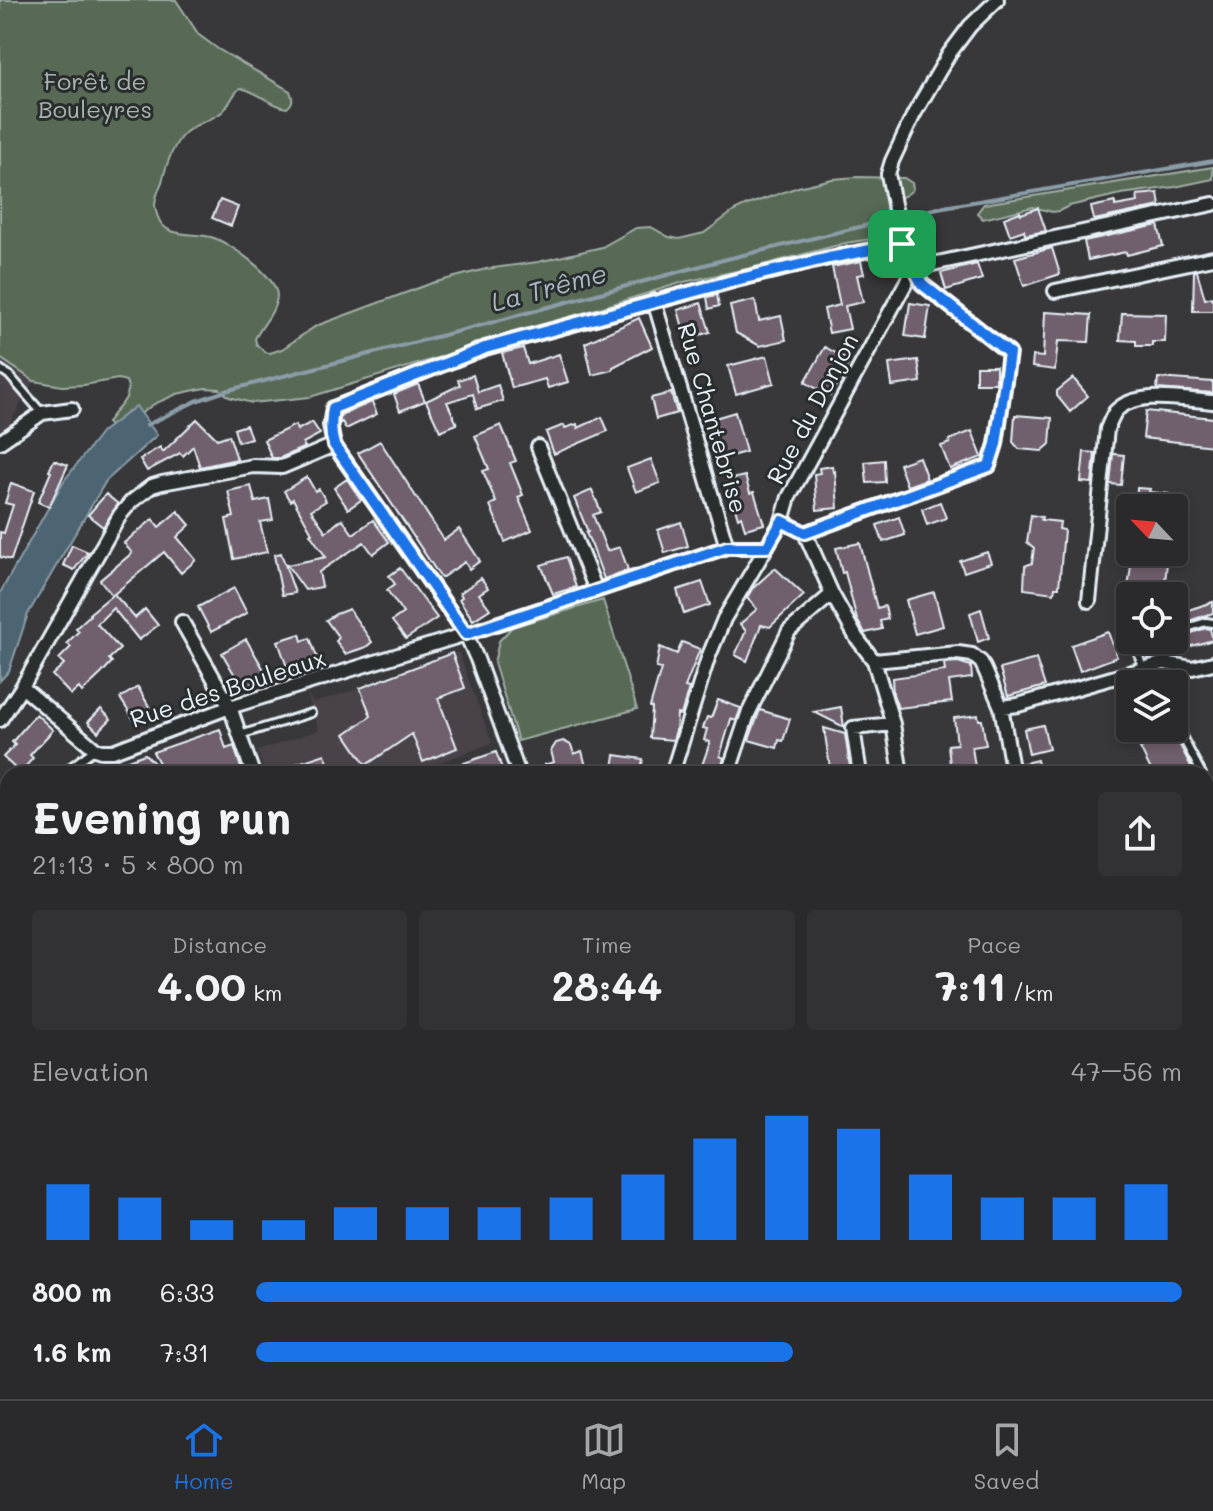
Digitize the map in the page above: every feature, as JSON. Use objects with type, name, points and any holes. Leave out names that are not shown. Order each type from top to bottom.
[{"type":"street","points":[[805,533],[989,466],[996,444],[1009,353],[922,284],[901,238],[888,174],[936,75],[964,34],[997,0]]},
{"type":"street","points":[[914,268],[1213,204]]},
{"type":"street","points":[[516,766],[466,634],[334,445],[330,425],[333,408],[485,348],[901,238]]},
{"type":"street","points":[[1055,291],[1213,258]]},
{"type":"street","name":"Rue du Donjon","points":[[674,766],[708,658],[724,619],[782,521],[789,497],[914,268]]},
{"type":"street","name":"Rue Chantebrise","points":[[654,301],[727,547]]},
{"type":"street","points":[[1089,601],[1107,429],[1114,413],[1128,402],[1146,398],[1213,402]]},
{"type":"street","points":[[0,442],[42,413],[72,409]]},
{"type":"street","points":[[0,720],[22,687],[108,534],[131,502],[152,486],[162,483],[253,466],[282,467],[334,445]]},
{"type":"street","points":[[538,447],[596,590]]},
{"type":"street","points":[[782,521],[805,533],[832,594],[856,637],[874,661],[893,724],[900,766]]},
{"type":"street","name":"Rue des Bouleaux","points":[[95,749],[113,751],[230,707],[466,634],[727,547],[767,547]]},
{"type":"street","points":[[731,766],[748,714],[789,631],[832,594]]},
{"type":"street","points":[[182,622],[230,707],[250,766]]},
{"type":"street","points":[[874,661],[958,653],[972,655],[981,662],[1001,707],[1012,766]]},
{"type":"street","points":[[1001,707],[1018,705],[1164,663],[1192,668],[1213,663]]},
{"type":"street","points":[[22,687],[95,749]]},
{"type":"street","points":[[859,766],[853,728],[893,724]]},
{"type":"lane","points":[[0,369],[42,413]]},
{"type":"lane","points":[[1188,628],[1213,623]]},
{"type":"lane","points":[[1138,654],[1143,669]]},
{"type":"lane","points":[[240,735],[311,713]]},
{"type":"lane","points":[[1185,742],[1198,766]]},
{"type":"lane","points":[[72,766],[95,749]]},
{"type":"shaded area","points":[[0,358],[34,381],[0,440]]},
{"type":"shaded area","points":[[452,653],[459,653],[492,743],[430,766],[262,766],[257,751],[319,730],[306,692],[313,703],[360,688],[371,716],[345,734],[366,765],[412,734],[423,762],[457,749],[438,698],[464,688]]},
{"type":"green space","name":"Forêt de Bouleyres","points":[[0,0],[176,0],[199,35],[290,91],[292,100],[287,108],[240,88],[222,112],[185,133],[172,153],[155,202],[158,216],[167,229],[219,240],[251,261],[269,279],[275,288],[276,302],[255,339],[265,352],[282,349],[316,326],[432,283],[486,269],[538,262],[602,247],[636,228],[651,227],[679,239],[704,233],[734,211],[798,187],[858,177],[904,178],[912,183],[913,189],[887,204],[887,216],[892,228],[884,237],[846,243],[684,282],[310,397],[252,403],[229,397],[220,389],[205,388],[177,394],[113,429],[107,423],[126,398],[126,381],[118,379],[62,386],[34,381],[0,358]]},
{"type":"green space","points":[[1213,167],[1213,179],[1121,194],[1059,211],[1033,207],[983,219],[977,213],[984,204]]},
{"type":"green space","points":[[603,600],[637,709],[518,741],[494,663],[499,641],[512,627]]},
{"type":"water","points":[[136,406],[157,435],[106,481],[28,614],[9,671],[0,681],[0,593],[63,482],[102,432]]},
{"type":"building","points":[[1158,193],[1160,206],[1094,220],[1091,207],[1115,202],[1115,206],[1138,202],[1137,195]]},
{"type":"building","points":[[220,200],[238,207],[231,226],[212,218]]},
{"type":"building","points":[[1038,208],[1046,231],[1025,235],[1024,230],[1010,235],[1004,218]]},
{"type":"building","points":[[1158,225],[1163,246],[1088,260],[1084,241]]},
{"type":"building","points":[[1052,248],[1060,274],[1024,286],[1015,258]]},
{"type":"building","points":[[861,261],[864,274],[857,275],[863,302],[845,306],[850,329],[829,333],[824,309],[840,305],[832,267]]},
{"type":"building","points":[[977,264],[982,279],[946,290],[941,273]]},
{"type":"building","points":[[1194,271],[1197,271],[1205,299],[1213,297],[1213,311],[1193,311]]},
{"type":"building","points":[[717,295],[719,306],[709,309],[707,297]]},
{"type":"building","points":[[755,300],[759,321],[781,316],[786,340],[760,346],[736,333],[730,306]]},
{"type":"building","points":[[701,303],[710,332],[686,339],[678,310]]},
{"type":"building","points":[[910,303],[930,306],[925,339],[905,336]]},
{"type":"building","points":[[1045,312],[1091,315],[1089,342],[1058,341],[1055,370],[1032,367],[1033,356],[1043,357]]},
{"type":"building","points":[[1122,313],[1166,314],[1165,342],[1136,346],[1136,341],[1120,340]]},
{"type":"building","points":[[639,318],[652,347],[612,370],[592,375],[585,343]]},
{"type":"building","points":[[825,347],[850,361],[830,396],[805,382]]},
{"type":"building","points":[[523,348],[528,364],[559,354],[568,382],[548,388],[545,379],[512,388],[502,353]]},
{"type":"building","points":[[767,356],[774,383],[736,394],[728,366]]},
{"type":"building","points":[[918,360],[921,382],[892,386],[889,364]]},
{"type":"building","points":[[976,366],[996,366],[996,383],[976,383]]},
{"type":"building","points":[[473,375],[478,392],[498,385],[503,401],[477,409],[473,394],[447,402],[457,424],[440,431],[426,401],[460,385],[458,380]]},
{"type":"building","points":[[1073,378],[1088,396],[1070,412],[1057,396],[1057,391]]},
{"type":"building","points":[[1158,378],[1213,382],[1213,393],[1157,389]]},
{"type":"building","points":[[418,384],[425,401],[400,411],[394,394]]},
{"type":"building","points":[[671,393],[677,413],[656,419],[651,398]]},
{"type":"building","points":[[372,402],[377,414],[346,429],[342,422],[339,424],[341,415]]},
{"type":"building","points":[[1146,411],[1213,418],[1213,446],[1143,438]]},
{"type":"building","points":[[735,412],[746,452],[719,459],[708,420]]},
{"type":"building","points":[[1015,415],[1052,418],[1050,444],[1042,451],[1019,449],[1013,442]]},
{"type":"building","points":[[602,417],[608,431],[554,454],[546,432],[564,425],[565,428],[577,424],[578,428]]},
{"type":"building","points":[[197,419],[217,439],[229,435],[237,459],[200,467],[193,446],[183,456],[180,453],[147,471],[140,459],[160,447],[163,452]]},
{"type":"building","points":[[312,422],[320,434],[303,443],[305,447],[280,458],[272,458],[264,440],[295,425],[297,430]]},
{"type":"building","points":[[246,425],[251,438],[238,442],[234,429]]},
{"type":"building","points":[[501,425],[516,461],[510,463],[523,495],[518,497],[532,530],[505,542],[490,505],[496,502],[483,471],[489,469],[475,436]]},
{"type":"building","points":[[972,431],[982,457],[950,469],[941,446]]},
{"type":"building","points":[[380,441],[444,540],[459,529],[480,561],[469,569],[465,562],[441,578],[358,453]]},
{"type":"building","points":[[1084,452],[1095,453],[1092,483],[1081,482]]},
{"type":"building","points":[[1113,454],[1124,455],[1121,485],[1110,484]]},
{"type":"building","points":[[919,457],[927,479],[907,486],[899,464]]},
{"type":"building","points":[[651,459],[660,483],[636,492],[627,468]]},
{"type":"building","points":[[54,460],[68,465],[49,507],[38,502]]},
{"type":"building","points":[[884,460],[885,482],[867,483],[865,462]]},
{"type":"building","points":[[832,466],[838,508],[817,510],[814,474],[820,473],[819,468]]},
{"type":"building","points":[[745,476],[750,493],[754,492],[764,524],[745,529],[741,516],[738,518],[727,480]]},
{"type":"building","points":[[307,477],[315,491],[319,489],[326,501],[311,510],[326,532],[342,519],[353,534],[373,520],[389,542],[373,554],[364,542],[319,572],[322,587],[305,590],[287,565],[326,557],[310,534],[293,499],[290,501],[284,491]]},
{"type":"building","points":[[347,479],[361,500],[348,509],[334,488]]},
{"type":"building","points":[[11,483],[34,491],[11,560],[0,557],[0,532],[4,533],[13,505],[5,503]]},
{"type":"building","points":[[251,486],[255,502],[269,499],[273,520],[260,522],[267,552],[234,559],[226,519],[234,517],[228,491]]},
{"type":"building","points":[[1137,488],[1169,494],[1137,494]]},
{"type":"building","points":[[592,490],[601,512],[593,515],[607,551],[620,547],[628,570],[604,579],[574,498]]},
{"type":"building","points":[[106,494],[118,504],[103,527],[88,515]]},
{"type":"building","points":[[940,502],[946,518],[927,525],[922,509]]},
{"type":"building","points":[[178,511],[190,525],[177,537],[196,560],[181,573],[164,552],[114,594],[135,618],[145,609],[158,625],[139,640],[113,608],[97,624],[120,649],[109,659],[112,662],[82,692],[79,688],[71,695],[52,675],[64,664],[59,659],[71,647],[67,643],[79,631],[76,628],[112,595],[100,580],[132,553],[124,543],[153,519],[159,527]]},
{"type":"building","points":[[1031,515],[1042,517],[1041,520],[1060,522],[1059,529],[1064,530],[1059,587],[1055,587],[1054,593],[1024,589],[1025,566],[1032,563],[1034,548],[1027,542]]},
{"type":"building","points":[[899,517],[905,535],[883,542],[877,525]]},
{"type":"building","points":[[681,522],[688,546],[665,553],[658,530]]},
{"type":"building","points":[[860,543],[877,608],[885,606],[888,619],[880,621],[882,629],[865,633],[857,620],[836,548]]},
{"type":"building","points":[[72,545],[88,552],[74,570],[63,565]]},
{"type":"building","points":[[987,552],[991,563],[964,572],[960,561]]},
{"type":"building","points":[[281,553],[295,593],[282,595],[274,555]]},
{"type":"building","points":[[566,557],[576,587],[553,594],[541,565]]},
{"type":"building","points":[[1131,566],[1167,566],[1165,582],[1129,582]]},
{"type":"building","points":[[400,568],[437,618],[406,639],[392,621],[403,613],[387,590],[395,584],[389,576]]},
{"type":"building","points":[[775,568],[804,595],[770,627],[761,625],[747,661],[735,655],[746,631],[740,624],[757,609],[747,598],[752,589]]},
{"type":"building","points":[[481,578],[488,588],[479,594],[490,609],[473,620],[459,599],[462,597],[460,593]]},
{"type":"building","points":[[702,582],[710,605],[684,614],[677,590]]},
{"type":"building","points":[[234,588],[247,613],[211,632],[198,607]]},
{"type":"building","points":[[934,592],[943,626],[915,634],[906,600]]},
{"type":"building","points":[[1213,602],[1213,613],[1188,621],[1188,610]]},
{"type":"building","points":[[349,609],[372,642],[345,654],[336,641],[339,638],[326,620]]},
{"type":"building","points":[[981,609],[989,638],[978,642],[970,613]]},
{"type":"building","points":[[1206,628],[1210,629],[1213,640],[1188,647],[1188,634]]},
{"type":"building","points":[[1108,632],[1117,657],[1080,671],[1071,645]]},
{"type":"building","points":[[300,634],[302,641],[310,638],[319,663],[289,673],[278,641]]},
{"type":"building","points":[[246,639],[267,675],[243,689],[222,653]]},
{"type":"building","points":[[682,642],[700,649],[685,687],[689,688],[681,715],[677,714],[673,740],[650,738],[650,707],[661,669],[656,668],[660,647],[677,654]]},
{"type":"building","points":[[452,653],[465,688],[438,698],[457,748],[423,762],[412,734],[366,765],[345,734],[371,716],[360,688]]},
{"type":"building","points":[[1036,659],[1045,686],[1008,696],[1000,669]]},
{"type":"building","points":[[958,662],[971,666],[972,678],[949,681],[952,702],[898,708],[892,678],[945,671],[944,663]]},
{"type":"building","points":[[138,687],[151,710],[134,720],[120,698]]},
{"type":"building","points":[[718,700],[741,708],[736,721],[731,719],[720,756],[724,758],[722,766],[702,766],[710,742],[704,740],[707,729],[703,728],[707,717],[711,718]]},
{"type":"building","points":[[841,707],[844,727],[814,712]]},
{"type":"building","points":[[101,709],[111,719],[98,732],[88,722]]},
{"type":"building","points":[[760,710],[790,719],[783,741],[779,740],[777,748],[749,740]]},
{"type":"building","points":[[36,714],[53,730],[30,755],[33,758],[26,766],[13,766],[3,757],[15,745],[12,742]]},
{"type":"building","points":[[978,715],[982,720],[986,745],[972,747],[975,766],[950,766],[948,745],[957,744],[954,718]]},
{"type":"building","points":[[1043,725],[1049,749],[1029,754],[1024,729]]},
{"type":"building","points":[[824,728],[845,734],[850,766],[830,766]]},
{"type":"building","points":[[220,729],[226,749],[234,746],[240,766],[110,766],[145,754],[156,765],[159,763],[153,752]]},
{"type":"building","points":[[563,741],[571,745],[574,754],[582,751],[586,766],[544,766],[554,762],[551,751],[556,743]]},
{"type":"building","points":[[1152,742],[1178,742],[1191,766],[1149,766],[1140,748]]},
{"type":"building","points":[[496,752],[501,766],[458,766]]},
{"type":"building","points":[[325,754],[329,766],[296,766]]},
{"type":"building","points":[[615,755],[643,759],[642,766],[613,766]]},
{"type":"building","points":[[1037,760],[1038,766],[1020,766]]},
{"type":"waterway","name":"La Trême","points":[[147,425],[196,401],[229,390],[723,260],[938,208],[1213,161]]},
{"type":"route","points":[[902,244],[922,284],[1009,353],[996,444],[989,466],[805,533],[782,521],[767,547],[727,547],[466,634],[334,445],[330,425],[333,408],[485,348],[736,280],[902,244]]}]
